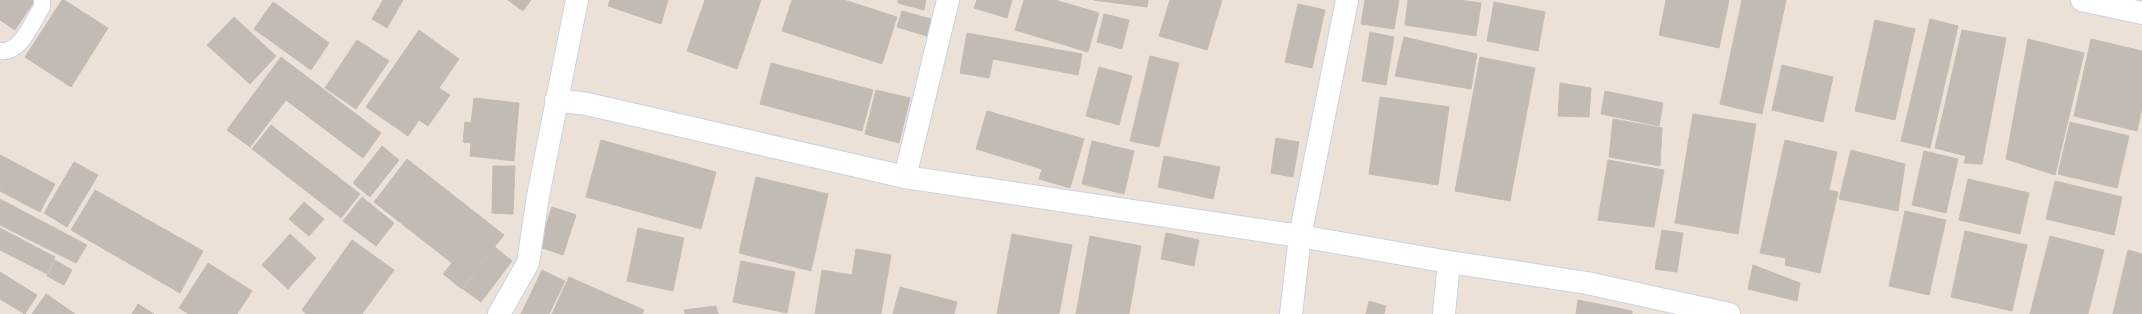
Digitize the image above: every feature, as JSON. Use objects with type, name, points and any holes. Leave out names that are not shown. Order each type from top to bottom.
[{"type":"street","points":[[498,314],[528,263],[538,196],[577,0]]},
{"type":"street","points":[[905,177],[948,0]]},
{"type":"street","points":[[1291,314],[1300,236],[1347,0]]},
{"type":"street","points":[[2082,0],[2142,13]]},
{"type":"street","points":[[556,100],[586,104],[905,177],[1300,236],[1449,262],[1587,283],[1729,314]]},
{"type":"street","points":[[1444,314],[1449,262]]},
{"type":"lane","points":[[0,51],[7,52],[17,47],[42,6],[42,0]]},
{"type":"building","points":[[0,0],[35,0],[15,30],[0,20]]},
{"type":"building","points":[[62,0],[108,28],[71,87],[25,57]]},
{"type":"building","points":[[383,0],[403,0],[387,28],[372,19]]},
{"type":"building","points":[[508,0],[531,0],[523,11]]},
{"type":"building","points":[[610,0],[668,0],[661,24],[608,6]]},
{"type":"building","points":[[705,0],[761,0],[737,69],[687,51]]},
{"type":"building","points":[[792,0],[844,0],[897,17],[882,64],[782,31]]},
{"type":"building","points":[[898,0],[926,0],[924,10],[898,3]]},
{"type":"building","points":[[977,0],[1012,0],[1007,18],[974,8]]},
{"type":"building","points":[[1024,0],[1055,0],[1099,13],[1088,52],[1015,30]]},
{"type":"building","points":[[1093,0],[1148,0],[1147,7]]},
{"type":"building","points":[[1170,0],[1222,0],[1207,50],[1159,36]]},
{"type":"building","points":[[1365,0],[1399,0],[1394,29],[1361,24]]},
{"type":"building","points":[[1408,0],[1459,0],[1481,3],[1476,36],[1405,25]]},
{"type":"building","points":[[1666,0],[1729,0],[1719,48],[1659,35]]},
{"type":"building","points":[[1742,0],[1786,0],[1762,114],[1720,104]]},
{"type":"building","points":[[273,2],[329,43],[311,70],[254,29]]},
{"type":"building","points":[[1494,2],[1545,12],[1538,51],[1487,41]]},
{"type":"building","points":[[1298,4],[1325,10],[1312,68],[1285,62]]},
{"type":"building","points":[[902,11],[931,19],[927,36],[897,27]]},
{"type":"building","points":[[1104,14],[1129,20],[1122,49],[1097,42]]},
{"type":"building","points":[[234,17],[276,56],[250,84],[207,45]]},
{"type":"building","points":[[1930,19],[1958,26],[1930,148],[1901,141]]},
{"type":"building","points":[[1875,20],[1915,29],[1895,120],[1855,111]]},
{"type":"building","points":[[419,30],[459,59],[439,88],[450,95],[428,126],[419,120],[408,136],[366,107]]},
{"type":"building","points":[[1962,30],[2006,38],[1982,164],[1964,163],[1966,156],[1935,148]]},
{"type":"building","points":[[1370,32],[1394,37],[1386,85],[1362,81]]},
{"type":"building","points":[[967,33],[1082,54],[1078,75],[993,59],[989,78],[960,73]]},
{"type":"building","points":[[1404,37],[1477,54],[1471,89],[1395,76]]},
{"type":"building","points":[[2028,39],[2084,53],[2055,175],[2006,159]]},
{"type":"building","points":[[2091,39],[2142,51],[2142,108],[2137,131],[2074,116]]},
{"type":"building","points":[[357,40],[389,61],[356,109],[325,88]]},
{"type":"building","points":[[1150,56],[1179,63],[1159,147],[1130,141]]},
{"type":"building","points":[[281,57],[381,133],[363,158],[286,100],[250,147],[227,130]]},
{"type":"building","points":[[1480,57],[1535,68],[1510,201],[1455,191]]},
{"type":"building","points":[[771,63],[873,90],[862,131],[760,104]]},
{"type":"building","points":[[1782,65],[1833,77],[1823,122],[1772,110]]},
{"type":"building","points":[[1099,67],[1132,76],[1119,125],[1086,116]]},
{"type":"building","points":[[1560,83],[1591,88],[1589,117],[1558,116]]},
{"type":"building","points":[[876,90],[910,98],[899,143],[865,134]]},
{"type":"building","points":[[1605,91],[1663,103],[1659,126],[1601,114]]},
{"type":"building","points":[[1380,97],[1449,107],[1438,185],[1369,174]]},
{"type":"building","points":[[474,98],[519,103],[514,161],[470,156],[471,143],[463,142],[465,122],[471,123]]},
{"type":"building","points":[[987,111],[1084,139],[1070,188],[1039,179],[1042,169],[976,149]]},
{"type":"building","points":[[1693,114],[1756,124],[1738,234],[1675,223]]},
{"type":"building","points":[[1613,119],[1662,128],[1660,166],[1609,157]]},
{"type":"building","points":[[2070,122],[2129,136],[2117,188],[2058,174]]},
{"type":"building","points":[[271,125],[360,194],[341,218],[252,149]]},
{"type":"building","points":[[1276,138],[1299,142],[1293,177],[1271,173]]},
{"type":"building","points":[[601,140],[716,172],[701,229],[586,197]]},
{"type":"building","points":[[1785,140],[1837,152],[1829,190],[1838,192],[1820,273],[1785,265],[1786,258],[1760,253]]},
{"type":"building","points":[[1092,141],[1134,151],[1124,194],[1082,184]]},
{"type":"building","points":[[382,146],[399,160],[370,197],[353,183]]},
{"type":"building","points":[[1851,150],[1905,164],[1898,211],[1839,199]]},
{"type":"building","points":[[1924,151],[1958,159],[1946,213],[1912,205]]},
{"type":"building","points":[[0,155],[55,184],[40,212],[0,191]]},
{"type":"building","points":[[1164,156],[1220,167],[1213,199],[1158,187]]},
{"type":"building","points":[[407,159],[504,235],[462,289],[443,274],[452,263],[374,202]]},
{"type":"building","points":[[1608,160],[1664,170],[1654,227],[1598,220]]},
{"type":"building","points":[[74,162],[98,175],[67,227],[44,213]]},
{"type":"building","points":[[493,166],[515,166],[513,214],[492,213]]},
{"type":"building","points":[[756,177],[828,194],[811,271],[739,253]]},
{"type":"building","points":[[1968,179],[2029,193],[2020,234],[1959,220]]},
{"type":"building","points":[[2055,181],[2122,197],[2114,235],[2046,219]]},
{"type":"building","points":[[95,190],[203,251],[180,293],[71,230]]},
{"type":"building","points":[[362,197],[394,223],[376,246],[343,221]]},
{"type":"building","points":[[0,199],[87,245],[76,263],[0,225]]},
{"type":"building","points":[[304,202],[324,219],[309,236],[289,219]]},
{"type":"building","points":[[552,207],[576,215],[563,255],[539,247]]},
{"type":"building","points":[[1905,211],[1946,220],[1929,295],[1889,286]]},
{"type":"building","points":[[0,228],[55,257],[47,274],[0,250]]},
{"type":"building","points":[[638,228],[684,238],[673,291],[627,281]]},
{"type":"building","points":[[1662,230],[1683,233],[1677,272],[1655,269]]},
{"type":"building","points":[[1965,231],[2027,245],[2012,311],[1951,297]]},
{"type":"building","points":[[1166,233],[1199,240],[1194,266],[1161,259]]},
{"type":"building","points":[[290,234],[316,258],[288,289],[262,265]]},
{"type":"building","points":[[1012,234],[1072,245],[1059,314],[997,314]]},
{"type":"building","points":[[1090,236],[1141,246],[1129,314],[1076,314]]},
{"type":"building","points":[[2050,236],[2104,250],[2088,314],[2030,314]]},
{"type":"building","points":[[352,240],[394,270],[362,314],[307,314],[302,310]]},
{"type":"building","points":[[495,247],[512,261],[481,302],[463,289]]},
{"type":"building","points":[[856,249],[891,255],[881,314],[815,314],[822,270],[852,275]]},
{"type":"building","points":[[2128,250],[2142,254],[2142,314],[2113,314]]},
{"type":"building","points":[[55,260],[72,270],[64,285],[47,276]]},
{"type":"building","points":[[741,261],[795,272],[787,313],[733,302]]},
{"type":"building","points":[[208,263],[252,291],[237,314],[189,314],[179,308]]},
{"type":"building","points":[[1753,265],[1800,283],[1797,301],[1748,289]]},
{"type":"building","points":[[542,270],[565,281],[549,314],[521,314]]},
{"type":"building","points":[[0,272],[37,295],[25,314],[0,299]]},
{"type":"building","points":[[569,277],[644,310],[642,314],[552,314]]},
{"type":"building","points":[[900,287],[957,302],[954,314],[893,314]]},
{"type":"building","points":[[46,294],[75,314],[32,314]]},
{"type":"building","points":[[1578,300],[1632,311],[1632,314],[1576,314]]},
{"type":"building","points":[[1369,301],[1386,306],[1384,314],[1366,314]]},
{"type":"building","points":[[138,304],[154,314],[132,314]]},
{"type":"building","points":[[716,306],[718,314],[685,314],[684,310]]}]
